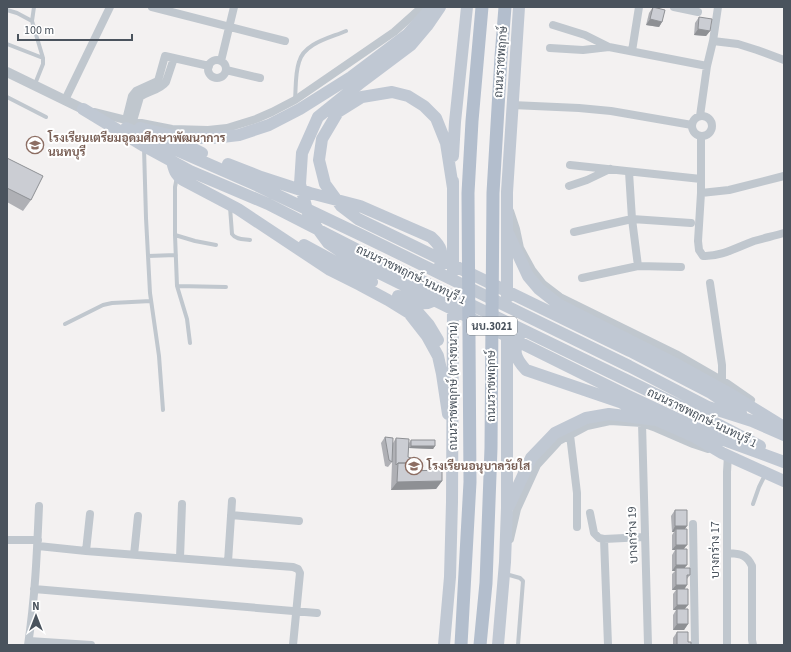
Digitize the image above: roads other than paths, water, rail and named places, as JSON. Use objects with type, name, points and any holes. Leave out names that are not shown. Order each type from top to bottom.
[{"type":"main road","points":[[106,119],[169,135],[188,138],[213,138],[239,135],[269,125],[300,109],[351,77],[408,34],[432,7]]},
{"type":"main road","points":[[440,7],[411,45],[358,84],[318,117],[302,154],[300,184],[309,217],[328,243],[355,261],[626,395],[716,437],[784,462]]},
{"type":"main road","name":"ถนนราชพฤกษ์ (ทางขนาน)","points":[[444,645],[450,577],[452,502],[453,188],[455,122],[467,7]]},
{"type":"main road","name":"ถนนราชพฤกษ์","points":[[461,645],[470,482],[468,193],[472,121],[482,7]]},
{"type":"main road","name":"ถนนราชพฤกษ์","points":[[480,645],[486,583],[490,472],[493,193],[505,7]]},
{"type":"main road","points":[[501,57],[512,7]]},
{"type":"main road","name":"นบ.3021","points":[[498,645],[507,508],[507,203],[519,7]]},
{"type":"main road","points":[[453,188],[446,143],[436,118],[424,106],[408,96],[392,92],[362,97],[338,112],[322,139],[319,160],[325,184],[341,206],[358,219],[630,351],[711,393],[752,421]]},
{"type":"main road","name":"ถนนราชพฤกษ์-นนทบุรี 1","points":[[83,109],[247,181],[362,234],[629,366],[708,407],[752,421],[784,435]]},
{"type":"main road","name":"ถนนราชพฤกษ์-นนทบุรี 1","points":[[83,109],[144,146],[190,171],[268,204],[356,249],[719,425],[784,459]]},
{"type":"main road","points":[[169,135],[222,162],[310,193],[360,206],[431,237],[437,242],[442,253],[433,301],[423,304],[398,296]]},
{"type":"main road","points":[[172,161],[175,172],[183,180],[238,209],[330,270],[360,284],[409,313],[427,336],[438,356],[452,437]]},
{"type":"main road","points":[[190,171],[270,226],[398,296],[416,309],[429,325],[443,350],[453,395]]},
{"type":"main road","points":[[507,230],[528,276],[539,288],[558,304],[674,363],[732,395],[784,427]]},
{"type":"main road","points":[[558,304],[538,306],[526,320],[515,345],[516,356],[526,370],[620,402],[695,437],[725,454],[784,481]]},
{"type":"main road","points":[[507,508],[531,458],[554,434],[586,418],[609,414],[657,420]]},
{"type":"street","points":[[65,100],[110,7]]},
{"type":"street","points":[[152,7],[285,41]]},
{"type":"street","points":[[221,61],[234,7]]},
{"type":"street","points":[[83,109],[172,129],[208,130],[227,128],[256,119],[294,100],[394,32],[422,7]]},
{"type":"street","points":[[632,51],[639,7]]},
{"type":"street","points":[[674,7],[698,12]]},
{"type":"street","points":[[700,116],[707,66],[713,41],[718,7]]},
{"type":"street","points":[[553,25],[585,35],[609,47]]},
{"type":"street","points":[[713,41],[738,44],[784,60]]},
{"type":"street","points":[[550,48],[583,50],[609,47],[707,66]]},
{"type":"street","points":[[129,120],[132,96],[136,91],[158,81],[165,56],[209,66]]},
{"type":"street","points":[[129,120],[140,97],[146,93],[161,88],[164,85],[174,58]]},
{"type":"street","points":[[218,60],[221,61],[225,65],[226,70],[224,76],[215,78],[210,75],[209,66],[212,62],[218,60]]},
{"type":"street","points":[[226,70],[260,78]]},
{"type":"street","name":"ถนนราชพฤกษ์-นนทบุรี 1","points":[[7,72],[83,109]]},
{"type":"street","points":[[512,105],[611,111],[692,125]]},
{"type":"street","points":[[700,116],[706,117],[710,120],[712,126],[711,131],[707,135],[701,136],[696,134],[692,125],[693,121],[700,116]]},
{"type":"street","points":[[701,136],[701,193],[698,241],[699,250],[703,256],[720,254],[784,233]]},
{"type":"street","points":[[570,165],[701,179]]},
{"type":"street","points":[[569,186],[611,169]]},
{"type":"street","points":[[629,172],[632,220],[638,266]]},
{"type":"street","points":[[701,193],[728,190],[784,176]]},
{"type":"street","points":[[507,203],[516,229],[520,248],[532,270],[543,284],[560,297],[676,354],[784,420]]},
{"type":"street","points":[[574,232],[632,220],[691,223]]},
{"type":"street","points":[[582,278],[638,266],[681,267]]},
{"type":"street","points":[[710,283],[722,365],[722,381]]},
{"type":"street","points":[[504,568],[517,509],[537,465],[559,442],[587,426],[610,421],[642,423],[693,444],[725,454]]},
{"type":"street","name":"บางกร่าง 19","points":[[642,423],[648,645]]},
{"type":"street","points":[[570,435],[577,493],[576,527]]},
{"type":"street","name":"บางกร่าง 17","points":[[725,454],[727,472],[727,645]]},
{"type":"street","points":[[228,562],[232,501]]},
{"type":"street","points":[[180,558],[182,504]]},
{"type":"street","points":[[39,506],[38,543],[28,643],[91,645]]},
{"type":"street","points":[[590,513],[594,533],[599,538],[645,538]]},
{"type":"street","points":[[86,551],[90,514]]},
{"type":"street","points":[[231,515],[299,521]]},
{"type":"street","points":[[134,555],[138,516]]},
{"type":"street","points":[[693,524],[695,645]]},
{"type":"street","points":[[604,539],[608,645]]},
{"type":"street","points":[[8,540],[38,543],[86,551],[293,567],[298,569],[300,573],[293,645]]},
{"type":"street","points":[[727,553],[745,556],[752,566],[752,640],[754,645]]},
{"type":"street","points":[[34,589],[318,613]]},
{"type":"lane","points":[[34,7],[32,21],[43,58],[35,85]]},
{"type":"lane","points":[[7,10],[32,21]]},
{"type":"lane","points":[[294,100],[297,67],[304,52],[310,47],[324,40],[346,31]]},
{"type":"lane","points":[[7,44],[43,58]]},
{"type":"lane","points":[[7,97],[46,117]]},
{"type":"lane","points":[[144,146],[146,218],[151,301],[159,356],[162,410]]},
{"type":"lane","points":[[177,175],[175,181],[177,286],[187,319],[190,343]]},
{"type":"lane","points":[[230,205],[232,234],[234,237],[250,240]]},
{"type":"lane","points":[[175,235],[216,245]]},
{"type":"lane","points":[[148,256],[176,255]]},
{"type":"lane","points":[[177,286],[226,287]]},
{"type":"lane","points":[[65,324],[103,305],[112,303],[151,301]]},
{"type":"lane","points":[[753,504],[766,473]]},
{"type":"lane","points":[[504,568],[520,578],[522,581],[518,645]]},
{"type":"place","name":"โรงเรียนเตรียมอุดมศึกษาพัฒนาการ นนทบุรี","points":[[35,145]]},
{"type":"place","name":"โรงเรียนอนุบาลวัยใส","points":[[414,466]]}]
